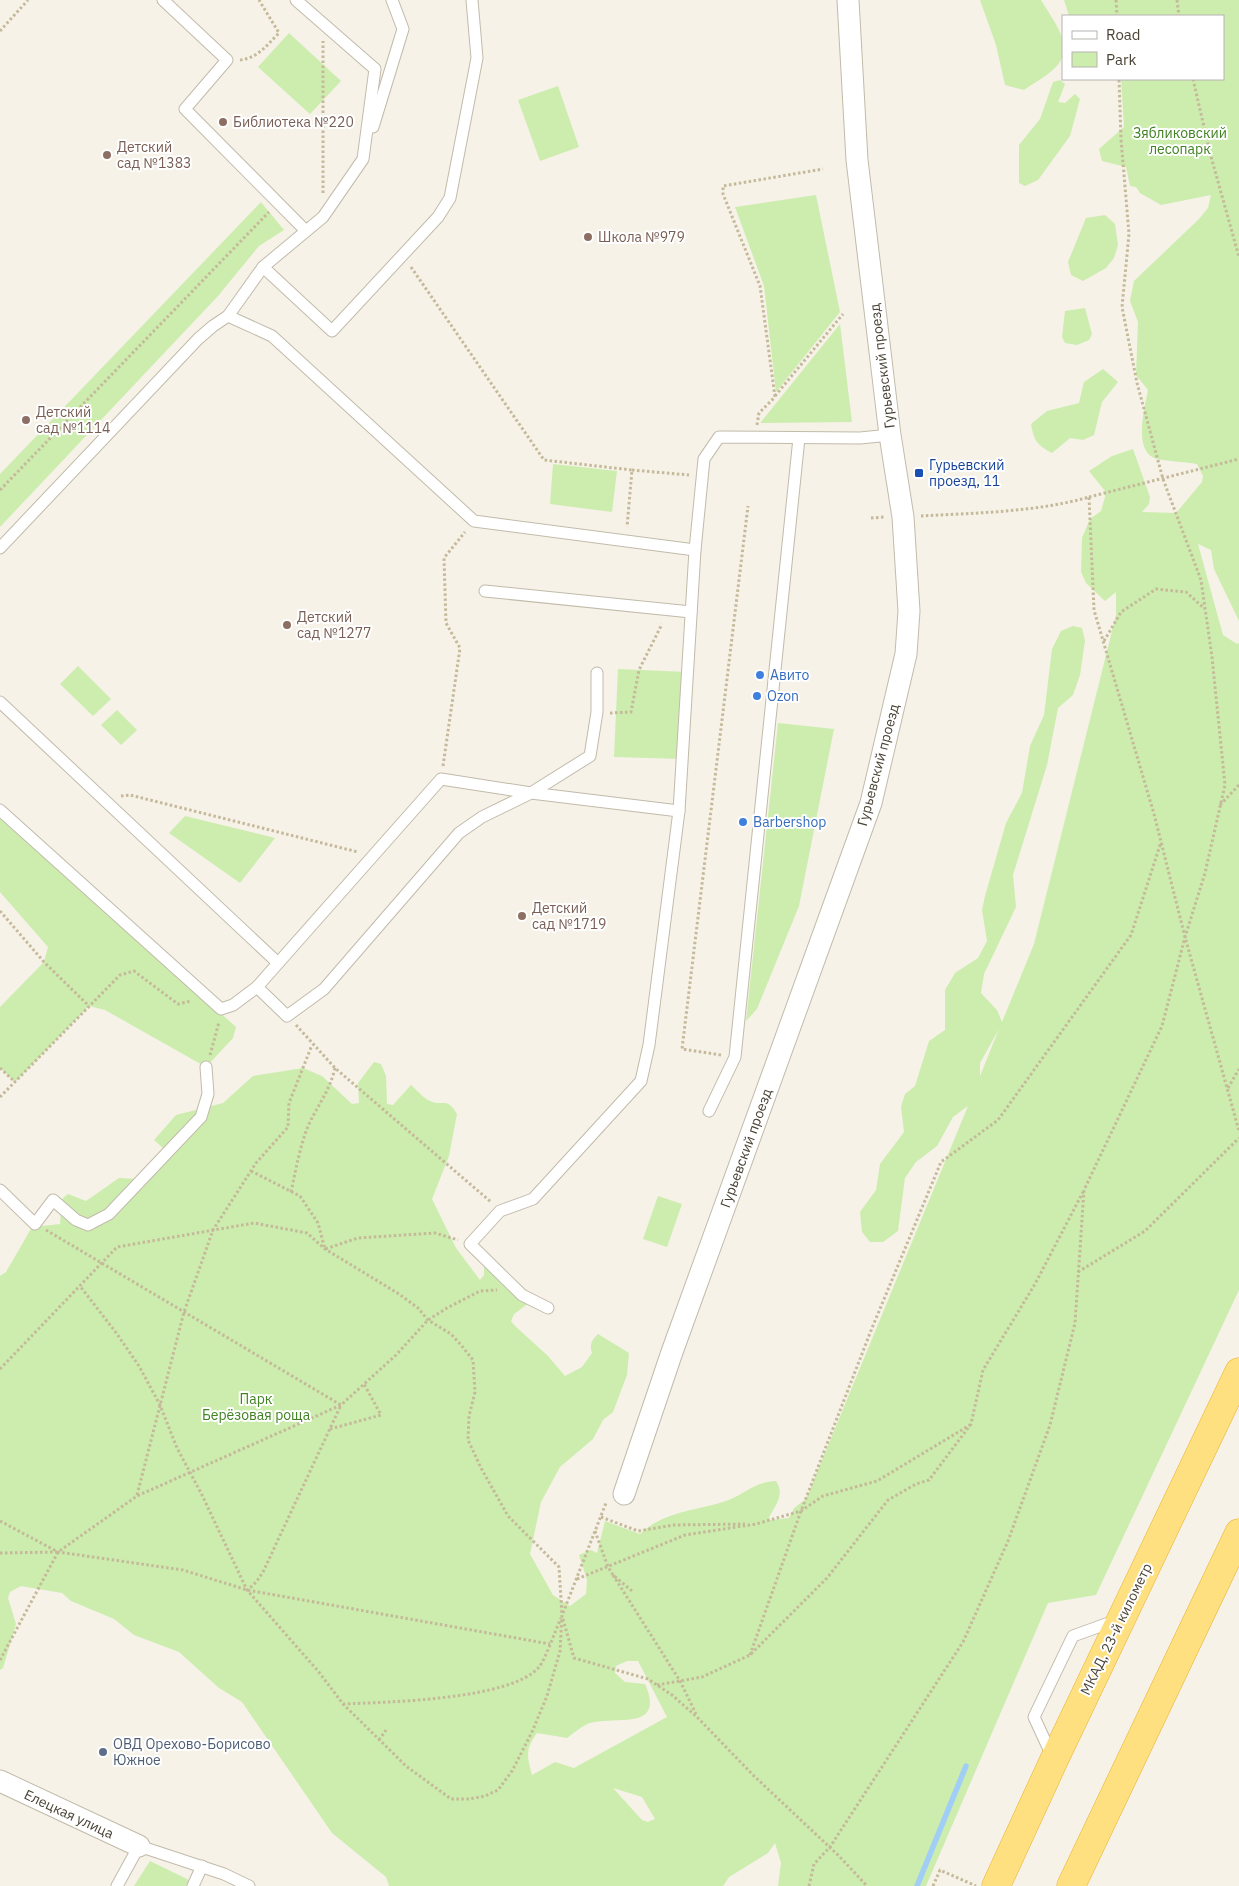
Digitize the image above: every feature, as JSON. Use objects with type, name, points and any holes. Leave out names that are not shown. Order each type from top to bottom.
[{"type":"highway","name":"МКАД, 23-й километр","points":[[996,1886],[1239,1372]]},
{"type":"highway","points":[[1071,1886],[1239,1533]]},
{"type":"street","name":"Гурьевский проезд","points":[[624,1494],[672,1352],[871,803],[906,654],[908,611],[903,517],[890,435],[858,160],[848,0]]},
{"type":"street","name":"Елецкая улица","points":[[0,1781],[139,1846]]},
{"type":"lane","points":[[163,0],[227,60],[185,110],[306,231]]},
{"type":"lane","points":[[296,0],[376,69],[363,159]]},
{"type":"lane","points":[[0,548],[198,339],[228,316],[263,267],[323,217],[363,159],[403,29],[392,0]]},
{"type":"lane","points":[[263,267],[332,331],[438,217],[450,198],[477,58],[472,0]]},
{"type":"lane","points":[[228,316],[272,336],[474,521],[695,550]]},
{"type":"lane","points":[[548,1308],[522,1295],[470,1244],[500,1211],[533,1199],[641,1081],[648,1044],[679,811],[695,550],[704,459],[720,437],[860,438],[890,435]]},
{"type":"lane","points":[[709,1111],[735,1056],[799,438]]},
{"type":"lane","points":[[485,591],[691,612]]},
{"type":"lane","points":[[257,987],[287,1016],[324,989],[459,833],[482,818],[531,793],[590,756],[597,712],[597,673]]},
{"type":"lane","points":[[0,702],[278,963]]},
{"type":"lane","points":[[0,810],[220,1009],[233,1006],[257,987],[441,779],[531,793],[679,811]]},
{"type":"lane","points":[[0,1190],[36,1224],[53,1200],[76,1220],[88,1225],[109,1214],[201,1117],[208,1094],[206,1067]]},
{"type":"lane","points":[[1054,1760],[1034,1717],[1073,1636],[1121,1619]]},
{"type":"lane","points":[[117,1886],[139,1846],[202,1866],[250,1886]]},
{"type":"lane","points":[[193,1886],[202,1866]]},
{"type":"path","points":[[0,31],[28,0]]},
{"type":"path","points":[[227,60],[248,59],[260,52],[279,33],[259,0]]},
{"type":"path","points":[[1116,0],[1117,15]]},
{"type":"path","points":[[1177,0],[1179,15]]},
{"type":"path","points":[[323,23],[323,217]]},
{"type":"path","points":[[657,1685],[702,1677],[750,1655],[827,1578],[888,1500],[916,1484],[929,1480],[971,1424],[983,1370],[1035,1284],[1084,1190],[1162,1026],[1185,937],[1205,872],[1225,785],[1212,657],[1201,580],[1162,479],[1137,383],[1122,307],[1129,234],[1121,139],[1119,80]]},
{"type":"path","points":[[1193,80],[1210,153],[1239,257]]},
{"type":"path","points":[[775,397],[760,286],[723,194],[723,186],[824,169]]},
{"type":"path","points":[[0,490],[278,203]]},
{"type":"path","points":[[410,266],[544,460],[702,477]]},
{"type":"path","points":[[756,438],[759,413],[775,397],[843,314]]},
{"type":"path","points":[[933,515],[1012,510],[1076,501],[1239,459]]},
{"type":"path","points":[[626,540],[632,470]]},
{"type":"path","points":[[1089,497],[1094,610],[1162,842],[1185,937],[1239,1131]]},
{"type":"path","points":[[735,1056],[682,1050],[748,506]]},
{"type":"path","points":[[441,779],[460,648],[446,623],[444,558],[474,521]]},
{"type":"path","points":[[1103,641],[1120,612],[1156,589],[1186,592],[1206,610]]},
{"type":"path","points":[[597,712],[631,712],[638,670],[670,610]]},
{"type":"path","points":[[1220,805],[1239,785]]},
{"type":"path","points":[[101,797],[130,795],[373,856]]},
{"type":"path","points":[[750,1655],[801,1511],[872,1328],[941,1162],[998,1120],[1131,934],[1162,842]]},
{"type":"path","points":[[0,911],[44,962],[89,1006]]},
{"type":"path","points":[[0,1097],[120,975],[134,970],[178,1004],[207,998]]},
{"type":"path","points":[[287,1016],[335,1068],[500,1211]]},
{"type":"path","points":[[206,1067],[219,1024]]},
{"type":"path","points":[[137,1496],[184,1312],[213,1230],[251,1171],[288,1127],[289,1103],[313,1044]]},
{"type":"path","points":[[0,1068],[14,1082]]},
{"type":"path","points":[[291,1192],[309,1124],[333,1079],[335,1068]]},
{"type":"path","points":[[1227,1088],[1239,1069]]},
{"type":"path","points":[[1078,1272],[1144,1231],[1239,1138]]},
{"type":"path","points":[[251,1171],[300,1196],[318,1223],[325,1248]]},
{"type":"path","points":[[809,1886],[814,1864],[830,1847],[963,1642],[1008,1541],[1050,1425],[1075,1324],[1084,1190]]},
{"type":"path","points":[[0,1370],[117,1247],[254,1223],[307,1233],[325,1248],[399,1294],[418,1308],[428,1320],[451,1334],[473,1360],[475,1392],[468,1416],[468,1440],[481,1468],[508,1516],[559,1567],[562,1615],[560,1651],[547,1696],[532,1732],[516,1763],[498,1790],[485,1796],[469,1799],[451,1799],[406,1766],[343,1704],[318,1671],[247,1590],[201,1493],[189,1472],[160,1405],[128,1350],[80,1286]]},
{"type":"path","points":[[36,1224],[341,1405]]},
{"type":"path","points":[[325,1248],[358,1238],[435,1233],[470,1244]]},
{"type":"path","points":[[0,1660],[58,1552],[137,1496],[341,1405],[396,1355],[428,1320],[447,1308],[480,1292],[499,1290],[522,1295]]},
{"type":"path","points":[[330,1430],[380,1415],[364,1384]]},
{"type":"path","points":[[247,1590],[263,1572],[341,1405]]},
{"type":"path","points":[[576,1580],[685,1536],[756,1524],[801,1511],[823,1496],[877,1481],[971,1424]]},
{"type":"path","points":[[343,1704],[444,1697],[495,1689],[524,1679],[540,1667],[606,1503],[624,1494]]},
{"type":"path","points":[[601,1517],[638,1531],[674,1525],[756,1524]]},
{"type":"path","points":[[0,1521],[58,1552]]},
{"type":"path","points":[[595,1530],[608,1567],[680,1681],[697,1717]]},
{"type":"path","points":[[0,1553],[58,1552],[183,1570],[247,1590],[550,1644]]},
{"type":"path","points":[[613,1575],[632,1591]]},
{"type":"path","points":[[562,1615],[574,1658],[648,1679],[672,1695],[697,1717],[753,1775],[830,1847],[868,1886]]},
{"type":"path","points":[[379,1740],[386,1730]]},
{"type":"path","points":[[933,1886],[940,1870],[976,1886]]},
{"type":"green space","points":[[980,0],[1041,0],[1060,33],[1062,39],[1062,59],[1045,76],[1024,90],[1005,85],[996,45]]},
{"type":"green space","points":[[1064,0],[1239,0],[1239,621],[1214,569],[1211,550],[1198,544],[1223,635],[1237,644],[1239,643],[1239,1290],[1096,1595],[1048,1603],[926,1886],[778,1886],[781,1863],[775,1843],[768,1853],[729,1877],[723,1886],[389,1886],[386,1877],[332,1833],[242,1702],[219,1688],[179,1652],[134,1635],[114,1619],[71,1601],[62,1593],[21,1586],[10,1592],[8,1598],[16,1624],[3,1668],[0,1670],[0,1276],[6,1272],[32,1227],[60,1224],[62,1199],[68,1194],[86,1201],[119,1178],[139,1179],[164,1149],[154,1140],[176,1115],[223,1103],[253,1076],[303,1068],[322,1076],[352,1104],[359,1103],[358,1083],[374,1062],[381,1064],[386,1076],[387,1104],[393,1105],[411,1085],[430,1101],[450,1105],[457,1114],[449,1156],[432,1199],[456,1248],[480,1280],[484,1275],[484,1261],[529,1303],[514,1314],[511,1321],[548,1356],[565,1376],[582,1367],[592,1353],[592,1342],[598,1334],[629,1353],[627,1375],[613,1412],[603,1420],[593,1439],[560,1467],[541,1502],[530,1554],[553,1595],[570,1606],[586,1594],[587,1580],[579,1555],[591,1550],[597,1553],[605,1521],[640,1534],[649,1526],[670,1516],[726,1501],[755,1486],[776,1481],[779,1486],[780,1495],[769,1517],[770,1520],[789,1518],[794,1508],[806,1499],[968,1106],[953,1117],[937,1146],[916,1162],[905,1178],[898,1231],[883,1242],[870,1242],[862,1232],[860,1212],[876,1190],[880,1164],[904,1132],[901,1107],[905,1094],[915,1086],[929,1041],[945,1030],[945,990],[955,973],[978,958],[987,941],[982,910],[985,896],[1006,823],[1022,793],[1030,746],[1044,715],[1052,649],[1061,631],[1073,626],[1082,628],[1085,641],[1080,675],[1073,695],[1058,708],[1047,765],[1013,875],[1016,907],[984,974],[981,993],[997,1010],[1002,1022],[1034,944],[1116,615],[1116,592],[1105,601],[1086,583],[1081,572],[1082,538],[1090,519],[1101,511],[1105,497],[1105,491],[1089,471],[1112,456],[1133,449],[1150,497],[1149,504],[1142,512],[1176,513],[1202,482],[1203,476],[1197,464],[1154,458],[1144,446],[1142,427],[1148,390],[1136,375],[1138,322],[1130,301],[1134,281],[1199,219],[1208,208],[1211,195],[1161,205],[1140,193],[1136,187],[1130,186],[1126,167],[1102,161],[1099,149],[1124,127],[1121,80],[1224,80],[1224,15],[1069,15]],"holes":[[[999,1029],[980,1076],[980,1063]],[[627,1661],[638,1661],[667,1717],[574,1768],[555,1762],[532,1775],[528,1753],[530,1744],[537,1733],[567,1738],[581,1727],[590,1723],[624,1720],[644,1715],[649,1709],[650,1699],[645,1684],[625,1682],[615,1673],[616,1666]],[[613,1788],[642,1797],[655,1819],[648,1822],[642,1820]]]},
{"type":"green space","points":[[289,33],[341,81],[310,114],[258,67]]},
{"type":"green space","points":[[1060,80],[1065,84],[1058,102],[1065,103],[1075,94],[1080,99],[1070,136],[1038,180],[1025,186],[1019,183],[1019,145],[1040,119],[1053,82]]},
{"type":"green space","points":[[558,86],[579,147],[540,161],[518,100]]},
{"type":"green space","points":[[816,195],[840,312],[776,392],[764,286],[735,207]]},
{"type":"green space","points":[[261,202],[284,230],[259,246],[218,296],[0,527],[0,474]]},
{"type":"green space","points":[[1105,215],[1115,224],[1118,245],[1114,258],[1106,268],[1083,281],[1071,275],[1068,262],[1086,218]]},
{"type":"green space","points":[[1085,308],[1092,334],[1089,340],[1077,345],[1065,343],[1062,337],[1065,311]]},
{"type":"green space","points":[[840,324],[852,422],[761,423],[761,422]]},
{"type":"green space","points":[[1103,369],[1118,382],[1102,402],[1094,435],[1083,440],[1070,438],[1052,453],[1037,442],[1033,435],[1031,424],[1047,411],[1079,403],[1084,382]]},
{"type":"green space","points":[[553,464],[617,471],[612,512],[550,504]]},
{"type":"green space","points":[[78,666],[111,699],[93,716],[60,684]]},
{"type":"green space","points":[[618,669],[687,672],[683,759],[614,757]]},
{"type":"green space","points":[[117,710],[137,730],[121,745],[101,725]]},
{"type":"green space","points":[[778,723],[834,729],[799,906],[757,1009],[746,1021]]},
{"type":"green space","points":[[0,815],[236,1027],[233,1038],[206,1067],[105,1010],[89,1006],[15,1082],[0,1068],[0,1007],[44,962],[48,947],[0,892]]},
{"type":"green space","points":[[185,816],[275,838],[240,883],[169,833]]},
{"type":"green space","points":[[658,1196],[682,1204],[667,1247],[643,1239]]},
{"type":"green space","points":[[150,1861],[189,1880],[186,1886],[134,1886]]},
{"type":"waterway","points":[[917,1886],[966,1766]]},
{"type":"place","name":"Библиотека №220","points":[[223,122]]},
{"type":"place","name":"Детский сад №1383","points":[[107,155]]},
{"type":"place","name":"Школа №979","points":[[588,237]]},
{"type":"place","name":"Детский сад №1114","points":[[26,420]]},
{"type":"place","name":"Гурьевский проезд, 11","points":[[919,473]]},
{"type":"place","name":"Детский сад №1277","points":[[287,625]]},
{"type":"place","name":"Авито","points":[[760,675]]},
{"type":"place","name":"Ozon","points":[[757,696]]},
{"type":"place","name":"Barbershop","points":[[743,822]]},
{"type":"place","name":"Детский сад №1719","points":[[522,916]]},
{"type":"place","name":"ОВД Орехово-Борисово Южное","points":[[103,1752]]},
{"type":"park label","name":"Зябликовский лесопарк","points":[[1180,142]]},
{"type":"park label","name":"Парк Берёзовая роща","points":[[256,1408]]}]
